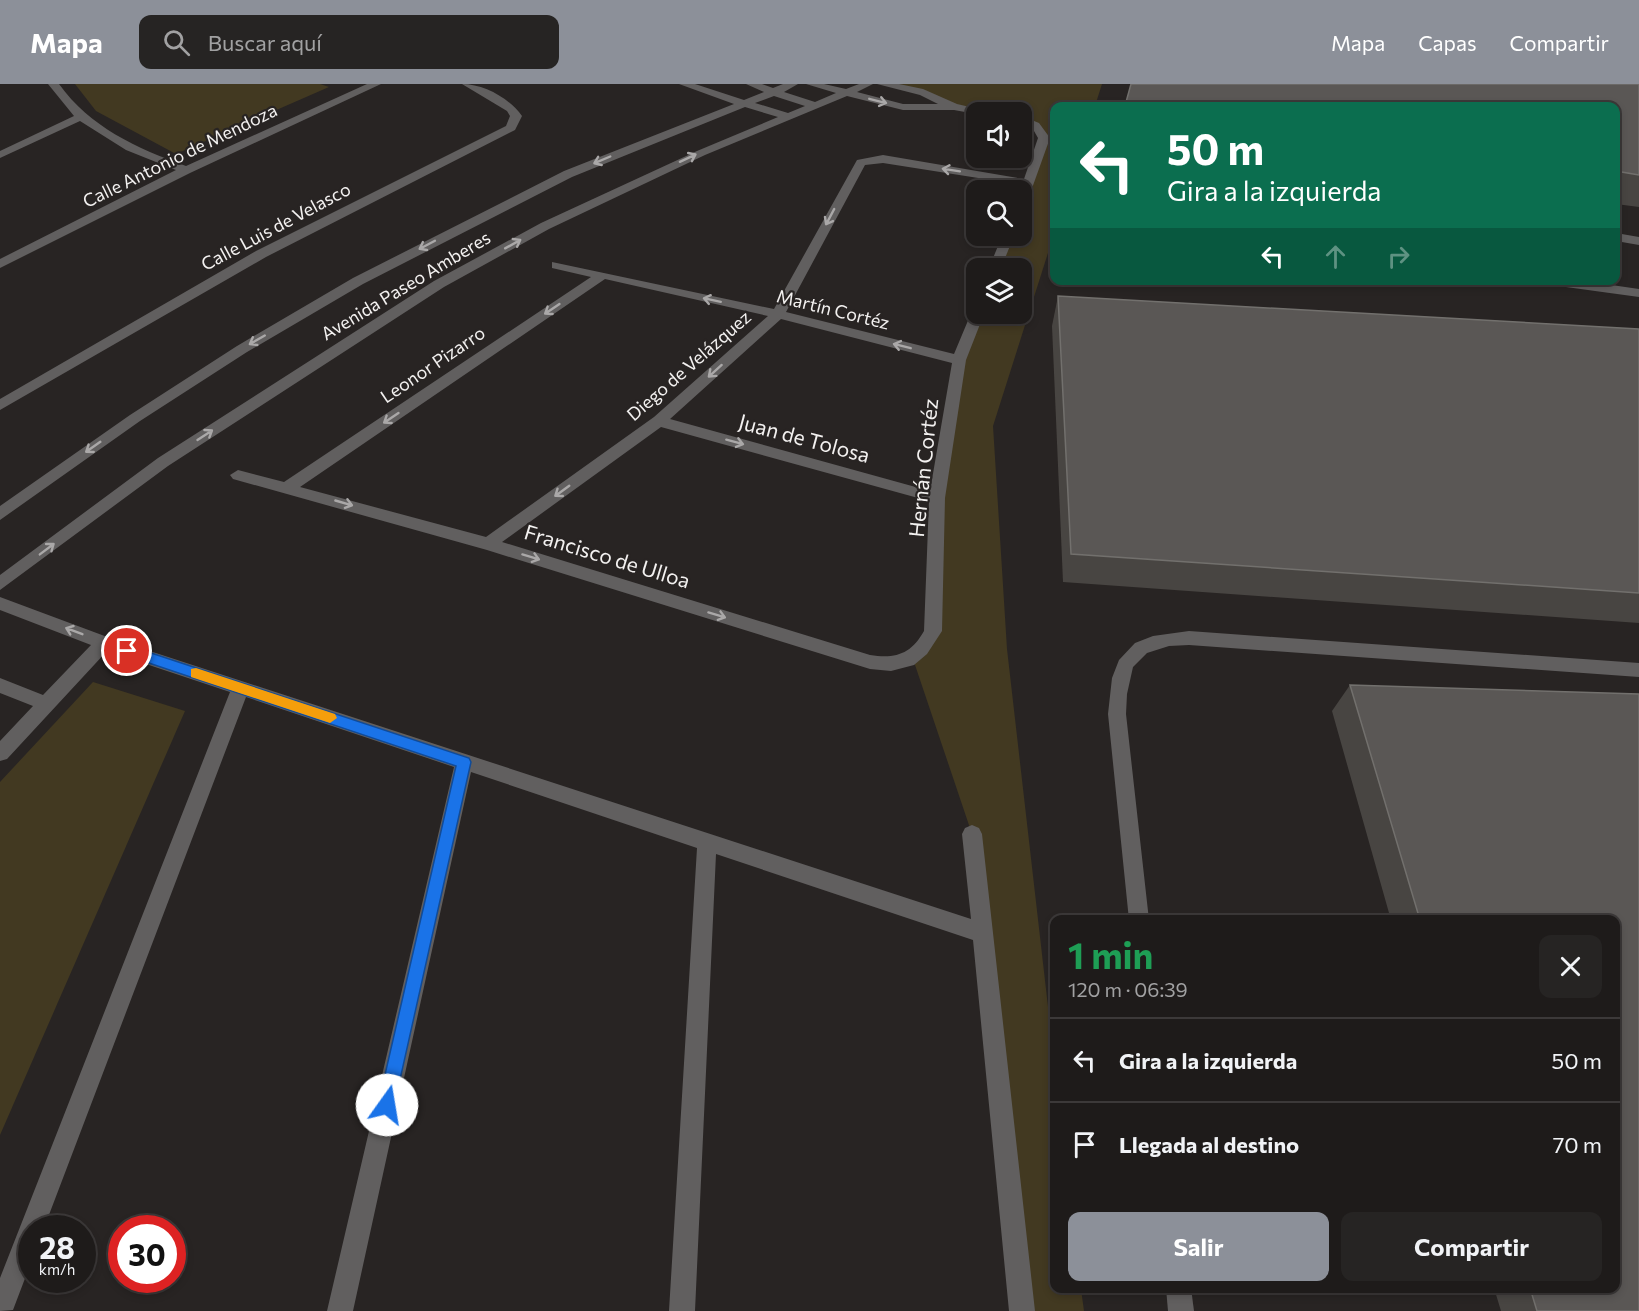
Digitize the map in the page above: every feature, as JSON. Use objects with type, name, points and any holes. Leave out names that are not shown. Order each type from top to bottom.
[{"type":"street","points":[[53,84],[82,116],[107,136],[134,150],[186,170]]},
{"type":"street","name":"Calle Luis de Velasco","points":[[3,399],[261,254],[511,128],[516,116],[511,108],[467,84]]},
{"type":"street","points":[[684,84],[788,117]]},
{"type":"street","points":[[751,84],[815,106]]},
{"type":"street","name":"Avenida Paseo Amberes","points":[[0,514],[154,405],[242,349],[358,281],[568,174],[793,84]]},
{"type":"street","points":[[811,84],[915,109],[954,107],[966,109]]},
{"type":"street","name":"Avenida Paseo Amberes","points":[[0,584],[163,462],[439,284],[545,226],[617,192],[868,84]]},
{"type":"street","points":[[882,84],[922,92],[954,107]]},
{"type":"street","name":"Calle Antonio de Mendoza","points":[[0,264],[186,170],[365,86]]},
{"type":"street","points":[[0,155],[82,116]]},
{"type":"street","points":[[1030,180],[1044,138],[1041,131],[1032,124]]},
{"type":"street","name":"Diego de Velázquez","points":[[488,544],[658,421],[778,314],[857,165],[867,159],[883,159],[1011,180]]},
{"type":"street","points":[[1620,238],[1639,241]]},
{"type":"street","name":"Martín Cortéz","points":[[557,266],[778,314],[958,360]]},
{"type":"street","name":"Leonor Pizarro","points":[[288,487],[601,276]]},
{"type":"street","points":[[1584,285],[1639,292]]},
{"type":"street","name":"Hernán Cortéz","points":[[913,659],[925,647],[933,631],[937,498],[958,360],[973,324]]},
{"type":"street","name":"Juan de Tolosa","points":[[658,421],[937,498]]},
{"type":"street","name":"Francisco de Ulloa","points":[[237,475],[288,487],[488,544],[870,662],[898,664],[913,659]]},
{"type":"street","points":[[0,603],[104,643],[982,933]]},
{"type":"street","points":[[1138,915],[1118,714],[1118,684],[1125,662],[1145,644],[1162,639],[1189,638],[1639,670]]},
{"type":"street","points":[[0,753],[104,643]]},
{"type":"street","points":[[0,685],[46,704]]},
{"type":"street","points":[[0,1310],[241,688]]},
{"type":"street","points":[[340,1311],[464,762]]},
{"type":"street","points":[[972,834],[1022,1311]]},
{"type":"street","points":[[682,1311],[707,842]]},
{"type":"street","points":[[1179,1293],[1181,1311]]},
{"type":"shaded area","points":[[75,84],[320,84],[329,87],[176,154],[96,111]]},
{"type":"shaded area","points":[[882,84],[1102,84],[1096,102],[1050,102],[1050,247],[1032,303],[1032,258],[999,258],[1004,246],[1032,246],[1032,180],[1030,180],[1044,138],[1032,124],[1032,102],[966,102],[966,109],[954,107],[923,92]]},
{"type":"shaded area","points":[[973,324],[1025,324],[993,426],[1007,649],[1050,1024],[1050,1293],[1082,1293],[1084,1311],[1022,1311],[972,834],[913,659],[925,647],[937,498],[959,360]]},
{"type":"shaded area","points":[[93,682],[185,711],[0,1135],[0,782]]},
{"type":"building","points":[[1131,84],[1639,84],[1639,175],[1620,172],[1620,102],[1126,102]]},
{"type":"building","points":[[1058,296],[1639,329],[1639,593],[1071,554]]},
{"type":"building","points":[[1350,685],[1639,694],[1639,1311],[1537,1311],[1532,1293],[1620,1293],[1620,915],[1419,915]]},
{"type":"slow traffic","points":[[196,673],[330,718]]},
{"type":"route","points":[[127,651],[464,762],[387,1105]]}]
